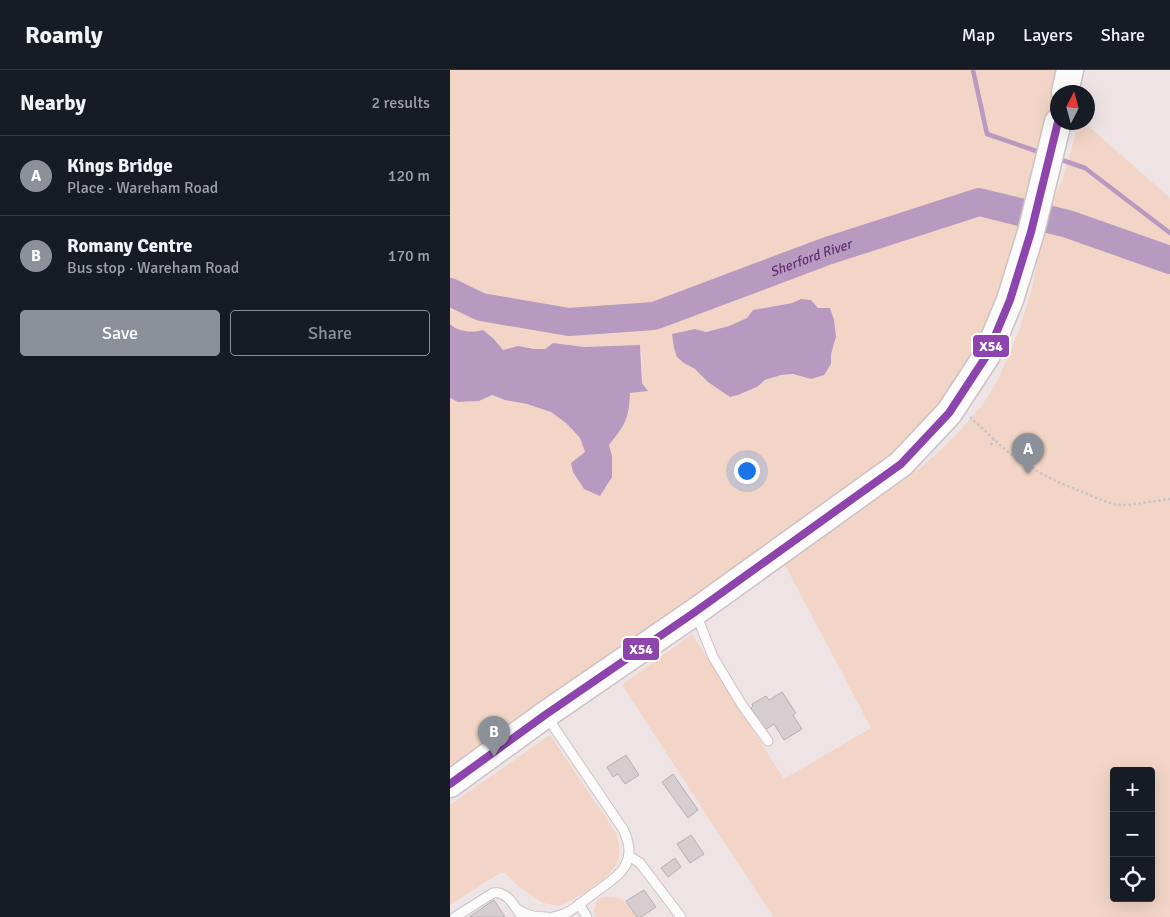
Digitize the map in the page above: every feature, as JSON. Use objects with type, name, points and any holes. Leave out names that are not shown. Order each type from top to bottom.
[{"type":"main road","points":[[1067,85],[1070,70]]},
{"type":"main road","points":[[450,784],[901,464],[949,414],[987,354],[1010,300],[1031,232],[1056,130]]},
{"type":"lane","points":[[695,612],[713,657],[742,705],[768,741]]},
{"type":"lane","points":[[545,715],[622,828],[630,847],[629,856],[618,877],[564,915],[553,917]]},
{"type":"lane","points":[[629,856],[640,863],[681,917]]},
{"type":"lane","points":[[455,917],[492,893],[498,892],[504,894],[522,917]]},
{"type":"lane","points":[[579,904],[587,917]]},
{"type":"lane","points":[[515,907],[533,917],[547,917]]},
{"type":"path","points":[[956,404],[1009,453],[1060,484],[1116,505],[1127,506],[1170,499]]},
{"type":"path","points":[[991,445],[994,438]]},
{"type":"shaded area","points":[[450,70],[1060,70],[1057,85],[1050,85],[1050,117],[1012,271],[969,368],[908,446],[450,774],[450,398],[458,402],[479,401],[492,395],[551,412],[566,423],[580,438],[585,452],[571,463],[612,456],[609,445],[619,432],[627,416],[629,393],[648,390],[642,383],[640,345],[584,347],[553,343],[545,349],[518,346],[503,351],[492,337],[454,327],[450,324]],"holes":[[[801,299],[811,300],[836,337],[831,354],[831,364],[811,379],[786,374],[769,380],[751,390],[730,396],[708,382],[695,369],[695,329],[706,332],[729,326],[747,318],[753,310],[792,303]]]},
{"type":"shaded area","points":[[1077,130],[1093,130],[1170,198],[1170,917],[773,917],[622,685],[692,634],[784,779],[871,728],[785,565],[924,465],[953,438],[981,407],[998,380],[1018,333],[1032,289],[1042,235],[1050,206],[1062,181]]},
{"type":"shaded area","points":[[801,299],[811,300],[818,308],[830,308],[834,320],[836,337],[831,354],[831,364],[824,375],[811,379],[793,374],[781,375],[765,380],[757,387],[730,397],[677,357],[672,334],[695,329],[706,332],[729,326],[747,318],[753,310],[792,303]]},
{"type":"shaded area","points":[[450,324],[457,329],[465,331],[483,330],[503,350],[518,346],[545,349],[553,343],[584,347],[640,345],[642,383],[648,391],[630,393],[629,409],[625,421],[609,445],[612,456],[612,477],[600,496],[584,489],[573,472],[571,463],[585,452],[580,438],[566,423],[551,412],[492,395],[479,401],[458,402],[450,398]]},
{"type":"shaded area","points":[[550,735],[616,833],[619,844],[619,858],[614,868],[606,877],[583,894],[559,906],[543,903],[518,886],[505,873],[500,873],[450,905],[450,805]]},
{"type":"shaded area","points":[[603,897],[624,900],[636,917],[595,917],[594,909],[598,899]]},
{"type":"building","points":[[782,692],[796,713],[793,715],[802,729],[784,740],[774,724],[765,730],[751,708],[752,704],[766,696],[769,700]]},
{"type":"building","points":[[626,755],[639,775],[625,784],[618,774],[613,777],[607,767]]},
{"type":"building","points":[[673,774],[698,810],[688,818],[662,782]]},
{"type":"building","points":[[691,835],[704,854],[690,863],[677,844]]},
{"type":"building","points":[[675,858],[681,867],[668,877],[661,868]]},
{"type":"building","points":[[644,890],[656,907],[641,917],[637,917],[626,901]]},
{"type":"building","points":[[494,900],[505,917],[469,917]]},
{"type":"waterway","points":[[973,70],[987,134],[1042,153]]},
{"type":"waterway","points":[[1059,159],[1085,168],[1170,233]]},
{"type":"waterway","name":"Sherford River","points":[[450,292],[481,307],[569,322],[654,316],[827,251],[979,202],[1068,224],[1170,260]]},
{"type":"transit line","name":"X54","points":[[450,784],[901,464],[949,413],[987,355],[1010,300],[1031,232],[1056,130]]},
{"type":"place","name":"Kings Bridge","points":[[1028,474]]},
{"type":"place","name":"Romany Centre","points":[[494,757]]}]
